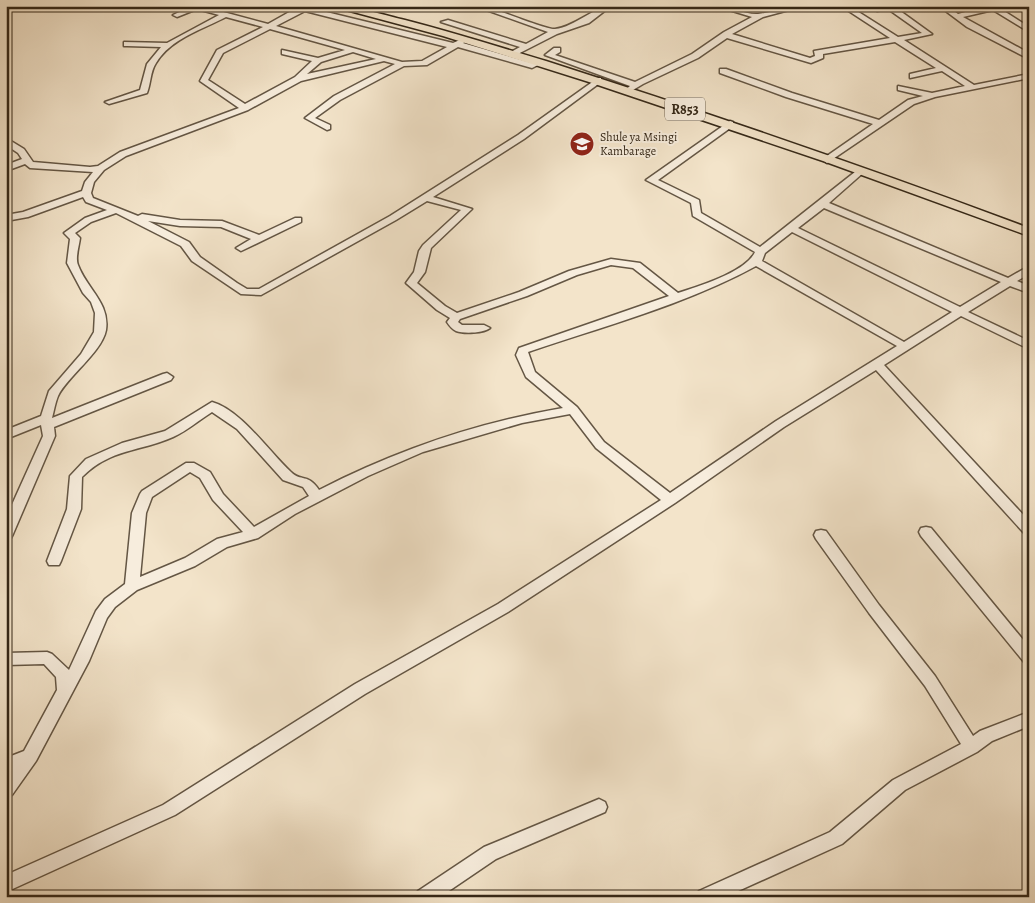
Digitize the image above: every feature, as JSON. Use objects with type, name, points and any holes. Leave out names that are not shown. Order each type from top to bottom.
[{"type":"main road","name":"R853","points":[[335,6],[459,44],[512,55],[632,88],[1029,232]]},
{"type":"street","points":[[478,6],[554,32]]},
{"type":"street","points":[[512,55],[554,32],[586,21],[608,6]]},
{"type":"street","points":[[719,6],[759,17]]},
{"type":"street","points":[[557,50],[549,55],[632,88],[695,56],[726,34],[759,17],[801,6]]},
{"type":"street","points":[[844,6],[972,87]]},
{"type":"street","points":[[942,6],[974,28],[1029,57]]},
{"type":"street","points":[[177,15],[196,7],[402,64],[424,62],[459,44]]},
{"type":"street","points":[[245,108],[209,85],[204,79],[220,52],[305,7],[459,44],[532,66],[538,63]]},
{"type":"street","points":[[726,34],[811,61],[820,56],[816,53],[928,34],[892,7],[877,9]]},
{"type":"street","points":[[959,16],[993,7],[1029,30]]},
{"type":"street","points":[[109,102],[144,90],[150,66],[158,53],[225,15]]},
{"type":"street","points":[[445,22],[527,47]]},
{"type":"street","points":[[127,44],[168,46]]},
{"type":"street","points":[[1015,48],[1029,47]]},
{"type":"street","points":[[6,141],[21,150],[30,165],[90,170],[101,168],[135,148],[172,137],[245,108],[298,79],[318,60],[353,50]]},
{"type":"street","points":[[285,52],[318,60]]},
{"type":"street","points":[[298,79],[386,60]]},
{"type":"street","points":[[327,128],[309,118],[337,98],[402,64]]},
{"type":"street","points":[[914,76],[941,69]]},
{"type":"street","points":[[723,71],[773,88],[788,96],[878,123]]},
{"type":"street","points":[[827,160],[911,102],[933,95],[1029,76]]},
{"type":"street","points":[[101,168],[90,182],[86,194],[89,200],[115,210],[185,244],[196,259],[245,292],[261,292],[393,218],[521,137],[598,80]]},
{"type":"street","points":[[901,88],[933,95]]},
{"type":"street","points":[[730,124],[651,180],[696,202],[696,214],[761,251]]},
{"type":"street","points":[[6,168],[26,161]]},
{"type":"street","points":[[670,500],[600,445],[573,410],[530,374],[522,355],[523,350],[678,298],[725,279],[756,262],[761,251],[823,204],[860,171]]},
{"type":"street","points":[[6,218],[25,215],[86,194]]},
{"type":"street","points":[[424,197],[467,209],[457,221],[437,233],[425,250],[420,274],[411,283],[441,308],[456,316]]},
{"type":"street","points":[[823,204],[1029,290]]},
{"type":"street","points":[[6,534],[49,436],[47,421],[53,394],[85,356],[100,332],[100,313],[96,301],[88,293],[72,263],[75,238],[68,233],[88,220],[115,210]]},
{"type":"street","points":[[130,217],[222,224],[259,239]]},
{"type":"street","points":[[241,248],[298,220]]},
{"type":"street","points":[[790,228],[1029,346]]},
{"type":"street","points":[[484,328],[459,328],[452,322],[456,316],[523,294],[573,273],[611,262],[636,265],[678,298]]},
{"type":"street","points":[[756,262],[904,346]]},
{"type":"street","points":[[6,884],[169,810],[360,689],[503,608],[670,500],[780,424],[1029,269]]},
{"type":"street","points":[[876,363],[1028,527]]},
{"type":"street","points":[[6,435],[167,377]]},
{"type":"street","points":[[54,561],[69,527],[74,510],[78,492],[76,476],[90,462],[126,446],[169,434],[212,406],[241,426],[288,478],[308,484],[317,498]]},
{"type":"street","points":[[6,790],[30,756],[81,661],[101,616],[110,603],[132,586],[190,562],[222,543],[253,534],[363,473],[419,449],[521,420],[573,410]]},
{"type":"street","points":[[132,586],[139,513],[147,494],[190,466],[205,475],[218,497],[253,534]]},
{"type":"street","points":[[926,532],[1029,658]]},
{"type":"street","points":[[821,535],[874,610],[930,681],[971,747]]},
{"type":"street","points":[[6,660],[47,658],[64,674],[65,690]]},
{"type":"street","points":[[705,897],[836,838],[899,785],[971,747],[986,736],[1029,719]]},
{"type":"street","points":[[6,766],[30,756]]},
{"type":"street","points":[[424,897],[490,853],[599,807]]},
{"type":"place","name":"Shule ya Msingi Kambarage","points":[[582,144]]}]
